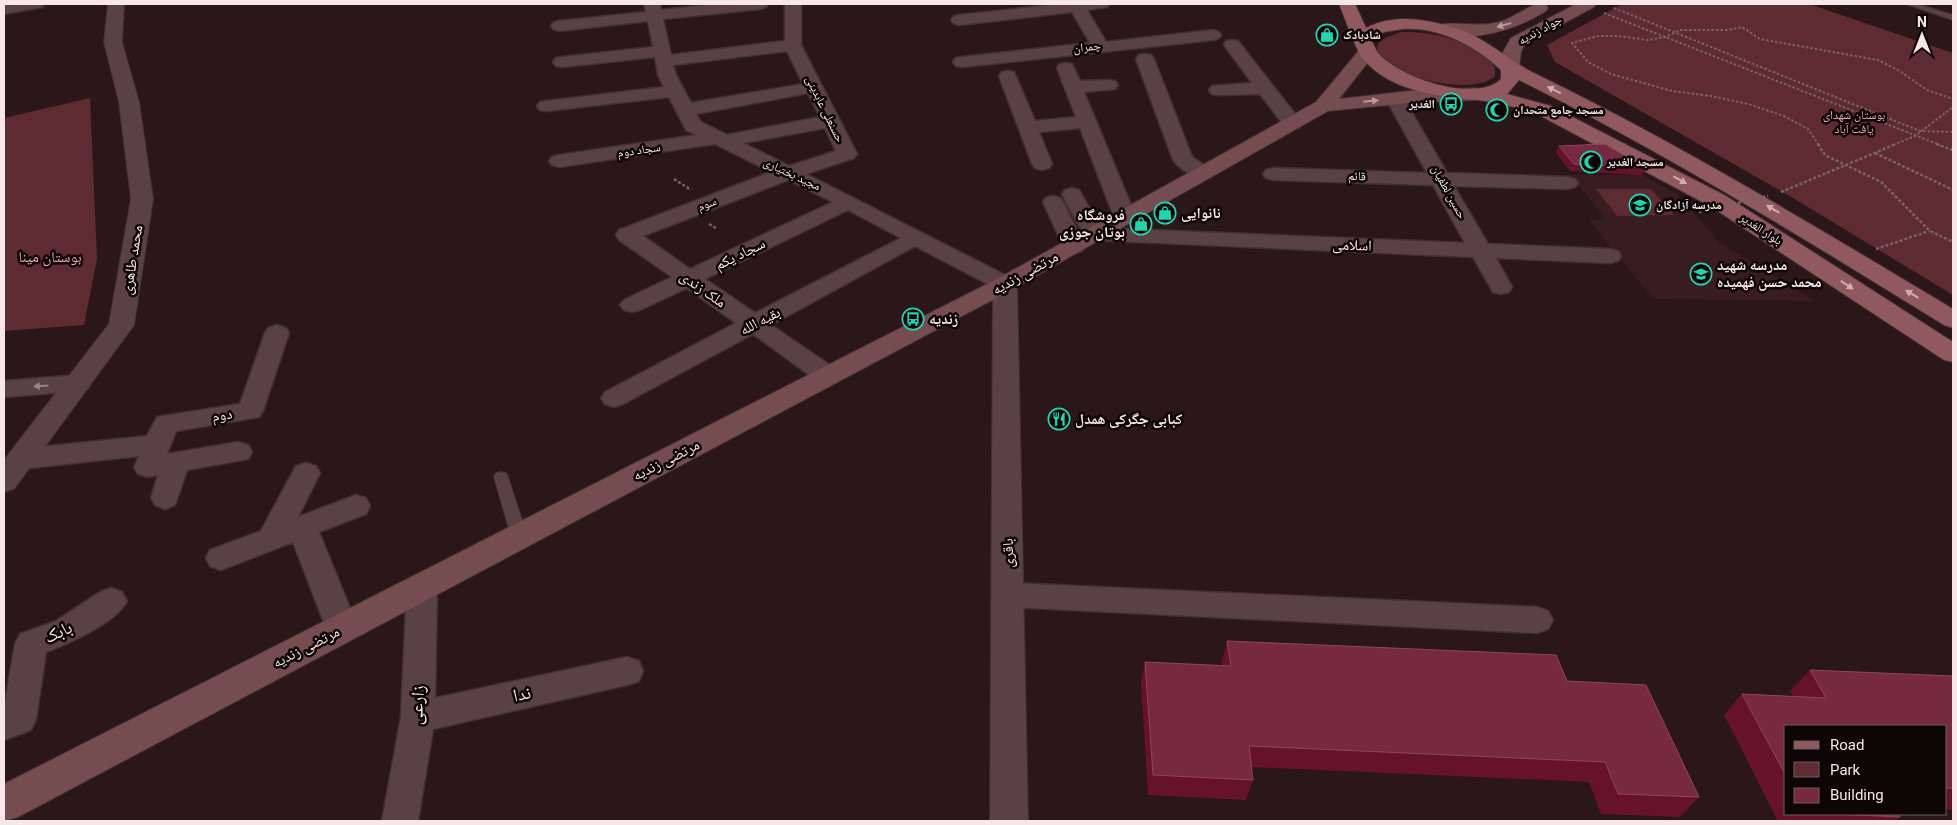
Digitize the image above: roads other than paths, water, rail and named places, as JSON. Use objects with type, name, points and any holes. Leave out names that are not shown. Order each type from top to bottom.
[{"type":"main road","points":[[1347,4],[1365,46],[1389,72],[1415,84],[1443,92],[1476,94]]},
{"type":"main road","name":"جواد زندیه","points":[[1444,29],[1479,30],[1509,25],[1548,4]]},
{"type":"main road","name":"جواد زندیه","points":[[1510,69],[1511,51],[1514,44],[1588,4]]},
{"type":"main road","points":[[1398,7],[1444,29]]},
{"type":"main road","points":[[1322,106],[1365,46],[1372,30],[1391,25],[1410,24],[1444,29]]},
{"type":"main road","name":"بلوار الغدیر","points":[[1444,29],[1466,37],[1482,46],[1498,57],[1510,69],[1615,122],[1742,190],[1953,320]]},
{"type":"main road","points":[[1322,106],[1395,98],[1476,94],[1495,91],[1507,85],[1510,80],[1510,69]]},
{"type":"main road","name":"بلوار الغدیر","points":[[1476,94],[1512,100],[1544,110],[1718,201],[1953,354]]},
{"type":"main road","name":"مرتضی زندیه","points":[[4,804],[1006,284],[1322,106]]},
{"type":"main road","points":[[1587,132],[1615,122]]},
{"type":"street","points":[[4,9],[36,4]]},
{"type":"street","name":"محمد طاهری","points":[[4,481],[121,325],[142,199],[129,102],[113,42],[116,4]]},
{"type":"street","points":[[559,26],[653,9],[760,4]]},
{"type":"street","name":"حسنعلی عابدینی","points":[[788,173],[847,154],[794,46],[793,4]]},
{"type":"street","points":[[959,20],[1101,4]]},
{"type":"street","points":[[1077,6],[1100,46]]},
{"type":"street","name":"مجید بختیاری","points":[[653,9],[668,75],[693,126],[848,202],[1006,284]]},
{"type":"street","name":"چمران","points":[[962,62],[1213,35]]},
{"type":"street","points":[[1232,45],[1292,123]]},
{"type":"street","points":[[562,62],[794,46]]},
{"type":"street","points":[[1144,59],[1183,160],[1203,173]]},
{"type":"street","points":[[1066,68],[1125,217]]},
{"type":"street","points":[[1008,76],[1042,164]]},
{"type":"street","points":[[1073,87],[1109,85]]},
{"type":"street","points":[[685,110],[814,87]]},
{"type":"street","points":[[1218,90],[1265,88]]},
{"type":"street","points":[[546,106],[675,91]]},
{"type":"street","name":"حسین لطفیان","points":[[1395,98],[1501,286]]},
{"type":"street","name":"سجاد دوم","points":[[559,161],[723,140],[830,121]]},
{"type":"street","points":[[1028,127],[1087,122]]},
{"type":"street","name":"سوم","points":[[627,235],[788,173]]},
{"type":"street","name":"قائم","points":[[1273,174],[1442,179]]},
{"type":"street","points":[[1442,179],[1568,183]]},
{"type":"street","points":[[1072,194],[1094,234]]},
{"type":"street","name":"سجاد یکم","points":[[632,305],[848,202]]},
{"type":"street","points":[[1053,202],[1074,246]]},
{"type":"street","name":"اسلامی","points":[[1094,234],[1610,256]]},
{"type":"street","name":"ملک زندی","points":[[627,235],[828,376]]},
{"type":"street","name":"بقیه الله","points":[[614,398],[906,243]]},
{"type":"street","name":"باقری","points":[[1006,284],[1009,821]]},
{"type":"street","name":"دوم","points":[[166,453],[166,423],[250,411],[277,333]]},
{"type":"street","points":[[4,389],[78,383]]},
{"type":"street","points":[[21,458],[238,452]]},
{"type":"street","points":[[165,498],[166,453]]},
{"type":"street","points":[[272,538],[306,474]]},
{"type":"street","points":[[221,558],[356,506]]},
{"type":"street","points":[[302,527],[342,628]]},
{"type":"street","name":"زارعی","points":[[400,821],[418,717],[422,587]]},
{"type":"street","points":[[1009,595],[1537,620]]},
{"type":"street","name":"بابک","points":[[4,725],[19,719],[31,644],[67,630],[111,601]]},
{"type":"street","name":"ندا","points":[[418,717],[627,671]]},
{"type":"lane","points":[[1910,4],[1953,18]]},
{"type":"lane","points":[[501,476],[519,536]]},
{"type":"place","name":"شادبادک","points":[[1327,35]]},
{"type":"place","name":"الغدیر","points":[[1451,104]]},
{"type":"place","name":"مسجد جامع متحدان","points":[[1497,110]]},
{"type":"place","name":"مسجد الغدیر","points":[[1591,162]]},
{"type":"place","name":"مدرسه آزادگان","points":[[1640,205]]},
{"type":"place","name":"نانوایی","points":[[1165,213]]},
{"type":"place","name":"فروشگاه بوتان جوزی","points":[[1141,224]]},
{"type":"place","name":"مدرسه شهید محمد حسن فهمیده","points":[[1701,274]]},
{"type":"place","name":"زندیه","points":[[913,319]]},
{"type":"place","name":"کبابی جگرکی همدل","points":[[1059,419]]},
{"type":"park label","name":"بوستان شهدای یافت آباد","points":[[1854,122]]},
{"type":"park label","name":"بوستان مینا","points":[[50,257]]}]
